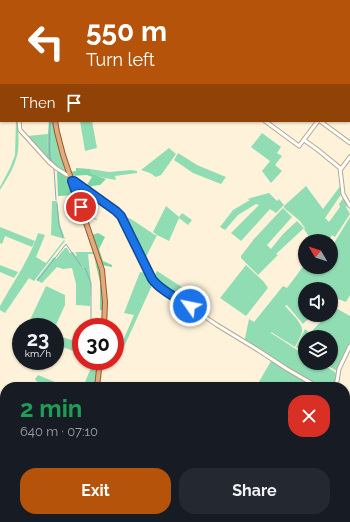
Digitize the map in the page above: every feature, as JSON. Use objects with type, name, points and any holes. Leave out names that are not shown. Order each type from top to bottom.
[{"type":"main road","points":[[55,122],[56,132],[102,270],[105,302],[104,318]]},
{"type":"main road","points":[[98,382],[99,370]]},
{"type":"street","points":[[19,122],[20,130],[49,162],[67,175],[70,175]]},
{"type":"street","points":[[266,122],[299,146],[318,122]]},
{"type":"street","points":[[320,122],[350,143]]},
{"type":"street","points":[[304,140],[341,169]]},
{"type":"street","points":[[350,157],[341,169],[343,194],[350,206]]},
{"type":"street","points":[[72,181],[100,199],[121,216],[154,282],[217,325],[287,370],[309,382]]},
{"type":"street","points":[[337,382],[339,369],[350,346]]},
{"type":"green space","points":[[16,122],[18,122],[18,145],[15,163],[0,190],[0,187],[15,155]]},
{"type":"green space","points":[[49,122],[52,122],[52,164],[47,159]]},
{"type":"green space","points":[[52,122],[54,122],[67,173],[52,164]]},
{"type":"green space","points":[[80,122],[92,122],[97,148],[85,151]]},
{"type":"green space","points":[[262,133],[281,147],[277,153],[282,156],[275,165],[282,171],[271,183],[262,171],[270,161],[251,147]]},
{"type":"green space","points":[[48,134],[47,159],[27,136]]},
{"type":"green space","points":[[169,148],[176,154],[161,175],[156,177],[141,170]]},
{"type":"green space","points":[[178,153],[197,165],[226,177],[221,184],[193,173],[174,160]]},
{"type":"green space","points":[[76,168],[90,169],[90,172],[106,179],[100,185],[92,186],[88,190],[85,188],[92,177],[87,175],[71,176],[70,172],[76,171]]},
{"type":"green space","points":[[90,169],[109,172],[131,170],[137,171],[137,173],[115,176],[116,180],[100,177],[90,172]]},
{"type":"green space","points":[[58,171],[68,178],[69,177],[75,195],[58,196]]},
{"type":"green space","points":[[74,182],[118,214],[116,216],[85,193],[83,201],[86,215],[97,220],[86,217]]},
{"type":"green space","points":[[341,185],[342,193],[325,218],[329,222],[340,207],[339,204],[344,197],[348,205],[346,207],[350,214],[337,234],[307,234],[299,220],[284,208],[284,206],[306,186],[323,209]]},
{"type":"green space","points":[[269,193],[277,201],[279,199],[284,205],[276,213],[270,209],[241,241],[231,233],[259,205],[256,204],[238,215],[225,230],[220,227],[233,210],[250,200],[247,199]]},
{"type":"green space","points":[[73,195],[75,195],[99,265],[96,266],[94,254],[88,254],[91,283],[90,306],[76,305],[76,284],[72,268],[63,269],[57,267],[42,283],[36,280],[54,257],[56,259],[65,248],[67,248],[70,253],[73,252],[76,256],[77,255],[75,252],[93,252]]},
{"type":"green space","points":[[52,201],[57,201],[60,225],[65,239],[51,235]]},
{"type":"green space","points":[[166,206],[179,217],[182,213],[192,220],[188,225],[179,218],[169,241],[153,232]]},
{"type":"green space","points":[[283,208],[292,217],[267,245],[271,249],[283,234],[297,221],[304,228],[276,254],[278,255],[258,275],[241,258],[241,256],[254,239]]},
{"type":"green space","points":[[124,216],[131,219],[157,235],[144,261],[122,217]]},
{"type":"green space","points":[[350,217],[350,295],[346,302],[338,299],[338,282],[298,282],[298,318],[287,305],[285,306],[299,322],[302,329],[298,330],[298,340],[295,347],[271,332],[298,350],[298,370],[332,370],[336,374],[335,382],[310,382],[244,341],[249,319],[254,322],[283,286],[287,288],[298,273],[338,274],[338,237]]},
{"type":"green space","points":[[0,227],[35,241],[32,247],[5,236],[2,244],[0,243]]},
{"type":"green space","points":[[38,233],[45,235],[36,257],[46,263],[64,240],[65,241],[34,281],[29,278],[5,313],[0,310],[0,306],[26,261]]},
{"type":"green space","points":[[98,233],[105,237],[99,249],[103,261],[112,265],[112,267],[102,265],[92,235]]},
{"type":"green space","points":[[0,265],[18,272],[14,278],[0,272]]},
{"type":"green space","points":[[99,265],[102,279],[104,310],[100,310],[100,282],[96,266]]},
{"type":"green space","points":[[246,265],[264,282],[268,288],[246,316],[220,298]]},
{"type":"green space","points":[[157,271],[205,302],[199,310],[153,279]]},
{"type":"green space","points":[[140,272],[148,273],[151,282],[153,283],[124,347],[124,338],[134,315],[124,313]]},
{"type":"green space","points":[[46,286],[65,295],[65,305],[59,318],[31,318]]},
{"type":"green space","points":[[338,309],[350,316],[350,344],[338,369],[338,330],[313,330],[320,322],[338,322]]},
{"type":"green space","points":[[64,338],[72,340],[72,351],[64,347]]},
{"type":"green space","points":[[271,361],[305,382],[259,382]]},
{"type":"green space","points":[[90,370],[98,370],[97,382],[85,382]]},
{"type":"green space","points":[[38,375],[55,382],[38,382],[35,379]]},
{"type":"waterway","points":[[50,122],[50,157],[56,165]]},
{"type":"waterway","points":[[54,169],[56,200]]},
{"type":"waterway","points":[[57,204],[59,225],[63,237]]},
{"type":"waterway","points":[[38,280],[66,244],[81,266]]},
{"type":"waterway","points":[[85,268],[91,283],[91,318]]},
{"type":"route","points":[[81,207],[72,181],[100,199],[121,216],[154,282],[190,306]]}]
